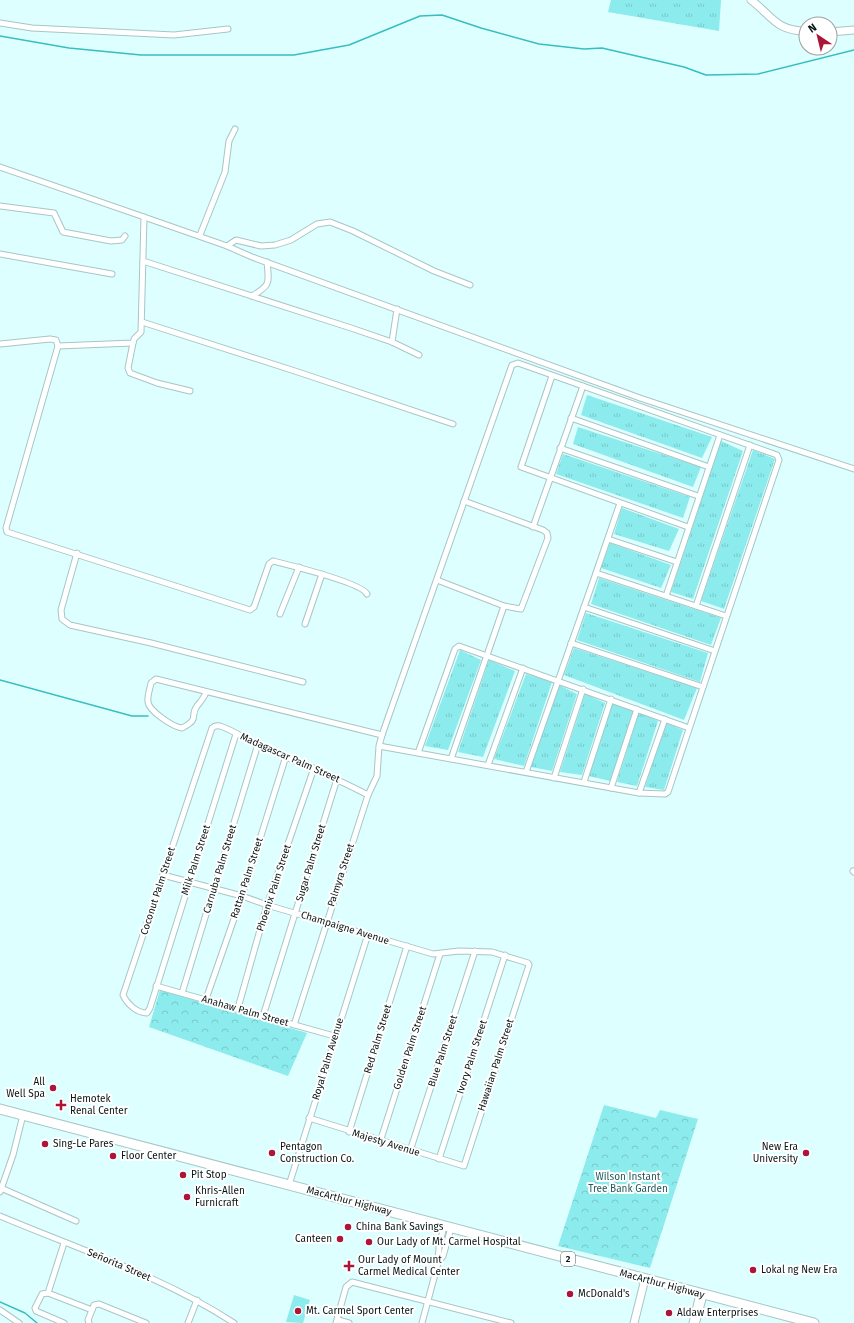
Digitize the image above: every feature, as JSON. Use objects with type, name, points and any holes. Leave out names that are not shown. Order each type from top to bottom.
[{"type":"highway","name":"MacArthur Highway","points":[[0,1109],[814,1323]]},
{"type":"street","points":[[751,0],[770,18],[785,29],[798,31]]},
{"type":"street","points":[[0,23],[32,28],[174,34],[228,29]]},
{"type":"street","points":[[838,31],[854,30]]},
{"type":"street","points":[[200,235],[225,172],[229,141],[235,129]]},
{"type":"street","points":[[0,166],[144,217],[200,235],[267,262],[640,398],[854,469]]},
{"type":"street","points":[[0,206],[54,213],[63,232],[111,241],[122,240],[126,236]]},
{"type":"street","points":[[144,217],[141,332],[134,339],[128,368],[130,373],[157,383],[190,391]]},
{"type":"street","points":[[227,246],[236,240],[261,246],[279,244],[291,240],[317,224],[330,222],[353,230],[434,271],[470,285]]},
{"type":"street","points":[[0,254],[112,274]]},
{"type":"street","points":[[143,261],[392,342],[419,354]]},
{"type":"street","points":[[252,296],[265,288],[269,282],[267,262]]},
{"type":"street","points":[[392,342],[397,309]]},
{"type":"street","points":[[142,322],[453,424]]},
{"type":"street","points":[[0,344],[53,340],[57,341],[58,346],[6,530],[7,532],[77,553],[250,610],[254,607],[271,562],[273,561],[322,574],[359,587],[365,590],[367,594]]},
{"type":"street","points":[[58,346],[133,343]]},
{"type":"street","name":"Palmyra Street","points":[[294,1025],[326,921],[368,795],[377,776],[379,746],[382,735],[512,365],[518,364],[552,376]]},
{"type":"street","points":[[379,746],[639,793],[662,795],[668,792],[779,460],[777,454],[552,376],[520,465],[523,468],[549,478],[688,527]]},
{"type":"street","points":[[533,527],[549,478],[583,386]]},
{"type":"street","points":[[571,418],[709,467]]},
{"type":"street","points":[[666,596],[698,496],[720,435]]},
{"type":"street","points":[[696,606],[750,445]]},
{"type":"street","points":[[560,448],[698,496]]},
{"type":"street","points":[[437,580],[504,606],[521,609],[548,538],[547,533],[464,501]]},
{"type":"street","points":[[526,772],[620,503]]},
{"type":"street","points":[[608,539],[677,562]]},
{"type":"street","points":[[77,553],[61,610],[62,619],[70,625],[151,643],[303,682]]},
{"type":"street","points":[[280,614],[299,567]]},
{"type":"street","points":[[596,573],[726,616]]},
{"type":"street","points":[[304,624],[322,574]]},
{"type":"street","points":[[451,759],[504,606]]},
{"type":"street","points":[[584,607],[715,651]]},
{"type":"street","points":[[571,643],[703,687]]},
{"type":"street","points":[[418,753],[455,649],[458,646],[583,689],[689,728]]},
{"type":"street","points":[[488,765],[523,668]]},
{"type":"street","points":[[206,692],[195,710],[195,718],[182,728],[160,716],[151,709],[148,703],[151,683],[156,679],[382,735]]},
{"type":"street","points":[[554,778],[583,689]]},
{"type":"street","points":[[584,782],[611,699]]},
{"type":"street","points":[[611,788],[637,709]]},
{"type":"street","points":[[639,793],[665,719]]},
{"type":"street","name":"Madagascar Palm Street","points":[[212,728],[218,725],[314,768],[368,795]]},
{"type":"street","name":"Coconut Palm Street","points":[[156,986],[147,1013],[143,1013],[130,1005],[123,995],[212,728]]},
{"type":"street","name":"Milk Palm Street","points":[[156,986],[236,734]]},
{"type":"street","name":"Carnuba Palm Street","points":[[182,993],[258,744]]},
{"type":"street","name":"Rattan Palm Street","points":[[206,999],[242,896],[286,756]]},
{"type":"street","name":"Phoenix Palm Street","points":[[238,1008],[267,906],[314,768]]},
{"type":"street","name":"Sugar Palm Street","points":[[263,1016],[337,779]]},
{"type":"street","name":"Champaigne Avenue","points":[[163,874],[242,896],[267,906],[326,921],[406,946],[440,954],[459,951],[475,951],[505,955],[526,961],[529,965]]},
{"type":"street","name":"Royal Palm Avenue","points":[[289,1185],[334,1036],[368,934]]},
{"type":"street","name":"Red Palm Street","points":[[349,1132],[406,946]]},
{"type":"street","name":"Blue Palm Street","points":[[410,1151],[475,951]]},
{"type":"street","name":"Golden Palm Street","points":[[380,1142],[440,954]]},
{"type":"street","name":"Ivory Palm Street","points":[[439,1159],[505,955]]},
{"type":"street","name":"Hawaiian Palm Street","points":[[464,1166],[529,965]]},
{"type":"street","name":"Anahaw Palm Street","points":[[156,986],[334,1036]]},
{"type":"street","points":[[24,1115],[1,1190],[76,1220]]},
{"type":"street","name":"Majesty Avenue","points":[[309,1118],[380,1142],[464,1166]]},
{"type":"street","name":"Señorita Street","points":[[0,1216],[197,1300],[234,1323]]},
{"type":"street","points":[[422,1323],[438,1263],[443,1256],[442,1248],[448,1227]]},
{"type":"street","points":[[48,1293],[64,1243]]},
{"type":"street","points":[[634,1323],[645,1279]]},
{"type":"street","points":[[349,1323],[337,1321],[346,1287],[352,1282],[511,1323]]},
{"type":"street","points":[[64,1323],[35,1309],[42,1294],[48,1293],[92,1310]]},
{"type":"street","points":[[694,1320],[701,1294]]},
{"type":"street","points":[[188,1323],[197,1300]]},
{"type":"street","points":[[90,1323],[88,1320],[94,1305],[99,1304],[146,1323]]},
{"type":"street","points":[[0,1310],[19,1323]]},
{"type":"green space","points":[[611,0],[721,0],[719,31],[608,12]]},
{"type":"green space","points":[[587,395],[712,437],[702,458],[581,415]]},
{"type":"green space","points":[[578,427],[701,467],[693,487],[573,444]]},
{"type":"green space","points":[[721,441],[743,451],[693,599],[671,592]]},
{"type":"green space","points":[[753,450],[775,459],[724,609],[701,601]]},
{"type":"green space","points":[[563,454],[690,497],[683,518],[556,474]]},
{"type":"green space","points":[[622,508],[679,529],[669,551],[614,534]]},
{"type":"green space","points":[[610,543],[671,565],[661,588],[601,568]]},
{"type":"green space","points":[[599,578],[721,618],[711,645],[591,604]]},
{"type":"green space","points":[[586,613],[708,653],[700,682],[577,640]]},
{"type":"green space","points":[[574,648],[697,688],[684,720],[564,675]]},
{"type":"green space","points":[[460,650],[481,660],[448,750],[425,746]]},
{"type":"green space","points":[[489,660],[515,671],[483,757],[458,752]]},
{"type":"green space","points":[[526,674],[552,682],[524,766],[494,759]]},
{"type":"green space","points":[[559,685],[577,694],[552,771],[531,767]]},
{"type":"green space","points":[[585,694],[605,703],[582,775],[560,772]]},
{"type":"green space","points":[[613,702],[634,711],[610,781],[589,776]]},
{"type":"green space","points":[[639,712],[658,721],[637,786],[617,782]]},
{"type":"green space","points":[[666,723],[683,730],[664,790],[645,787]]},
{"type":"green space","points":[[160,990],[307,1033],[288,1076],[149,1027]]},
{"type":"green space","name":"Wilson Instant Tree Bank Garden","points":[[604,1105],[656,1118],[660,1110],[698,1119],[650,1268],[558,1246]]},
{"type":"green space","name":"Mt. Carmel Sport Center","points":[[294,1295],[310,1300],[303,1323],[286,1322]]},
{"type":"waterway","points":[[0,36],[69,48],[141,55],[294,55],[349,45],[420,16],[442,15],[481,28],[539,44],[584,49],[602,48],[684,67],[706,75],[758,74],[854,50]]},
{"type":"waterway","points":[[0,680],[132,716],[148,716]]},
{"type":"waterway","points":[[0,1302],[25,1313],[37,1323]]},
{"type":"place","name":"All Well Spa","points":[[53,1088]]},
{"type":"place","name":"Hemotek Renal Center","points":[[61,1105]]},
{"type":"place","name":"Sing-Le Pares","points":[[45,1144]]},
{"type":"place","name":"Pentagon Construction Co.","points":[[272,1153]]},
{"type":"place","name":"New Era University","points":[[806,1153]]},
{"type":"place","name":"Floor Center","points":[[113,1156]]},
{"type":"place","name":"Pit Stop","points":[[183,1175]]},
{"type":"place","name":"Khris-Allen Furnicraft","points":[[187,1197]]},
{"type":"place","name":"China Bank Savings","points":[[348,1227]]},
{"type":"place","name":"Canteen","points":[[340,1239]]},
{"type":"place","name":"Our Lady of Mt. Carmel Hospital","points":[[369,1242]]},
{"type":"place","name":"Our Lady of Mount Carmel Medical Center","points":[[349,1266]]},
{"type":"place","name":"Lokal ng New Era","points":[[753,1270]]},
{"type":"place","name":"McDonald's","points":[[570,1294]]},
{"type":"place","name":"Mt. Carmel Sport Center","points":[[298,1311]]},
{"type":"place","name":"Aldaw Enterprises","points":[[669,1313]]}]
